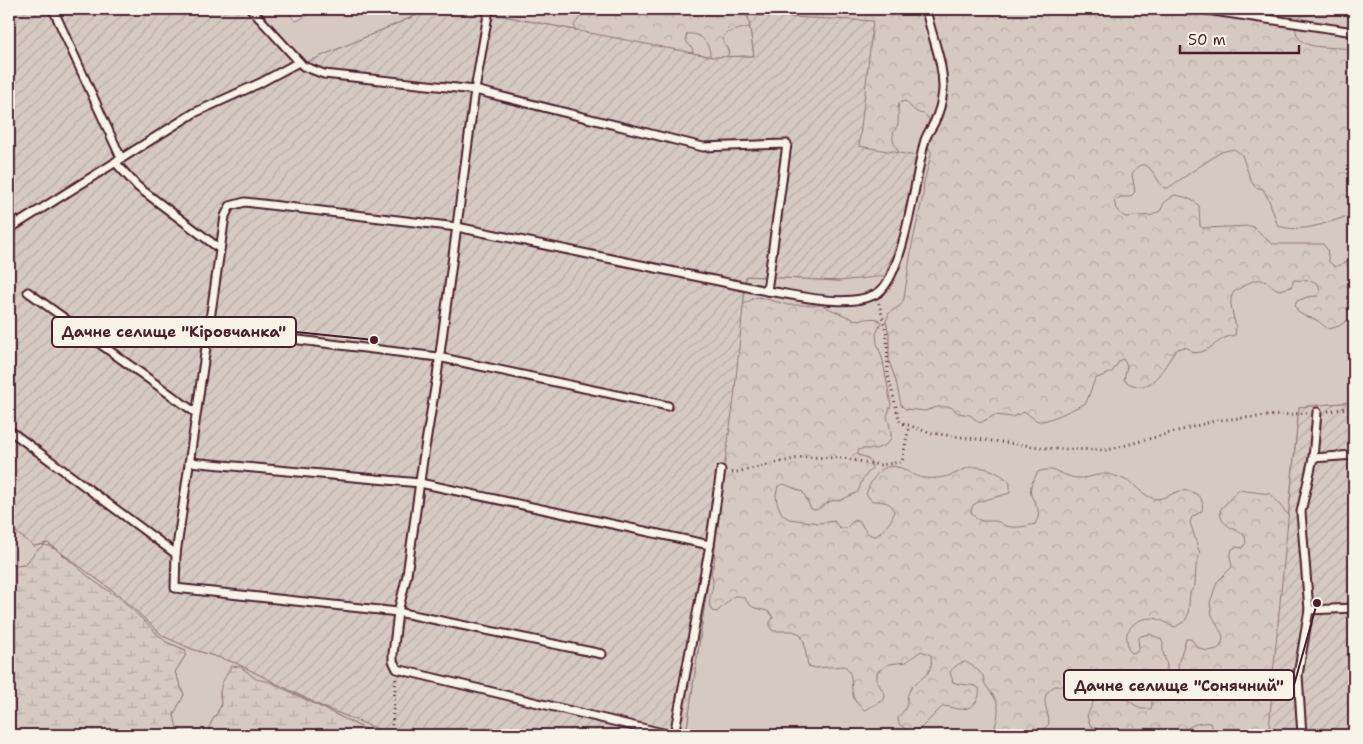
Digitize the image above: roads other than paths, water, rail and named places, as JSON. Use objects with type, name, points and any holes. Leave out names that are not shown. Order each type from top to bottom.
[{"type":"lane","points":[[54,9],[118,160],[138,187],[220,249]]},
{"type":"lane","points":[[251,9],[303,66],[324,74],[475,90],[703,147],[787,144],[766,291]]},
{"type":"lane","points":[[489,9],[475,90],[407,575],[398,612],[393,654],[393,661],[397,669],[672,735],[710,545],[721,473]]},
{"type":"lane","points":[[602,654],[398,612],[175,588],[176,554],[196,413],[225,216],[230,206],[245,202],[457,227],[766,291],[845,301],[862,299],[877,294],[884,287],[890,276],[906,231],[925,139],[935,122],[941,101],[943,89],[941,60],[930,30],[926,9]]},
{"type":"lane","points":[[1200,9],[1354,32]]},
{"type":"lane","points":[[9,229],[194,113],[260,83],[299,62]]},
{"type":"lane","points":[[9,214],[18,223]]},
{"type":"lane","points":[[28,292],[196,413]]},
{"type":"lane","points":[[209,329],[438,357],[668,406]]},
{"type":"lane","points":[[1302,735],[1298,675],[1309,610],[1301,512],[1313,458],[1317,412]]},
{"type":"lane","points":[[9,430],[176,554]]},
{"type":"lane","points":[[1313,458],[1354,455]]},
{"type":"lane","points":[[189,462],[420,483],[710,545]]},
{"type":"lane","points":[[1309,610],[1354,608]]},
{"type":"place","name":"Дачне селище \"Кіровчанка\"","points":[[374,340]]},
{"type":"place","name":"Дачне селище \"Сонячний\"","points":[[1317,603]]}]
